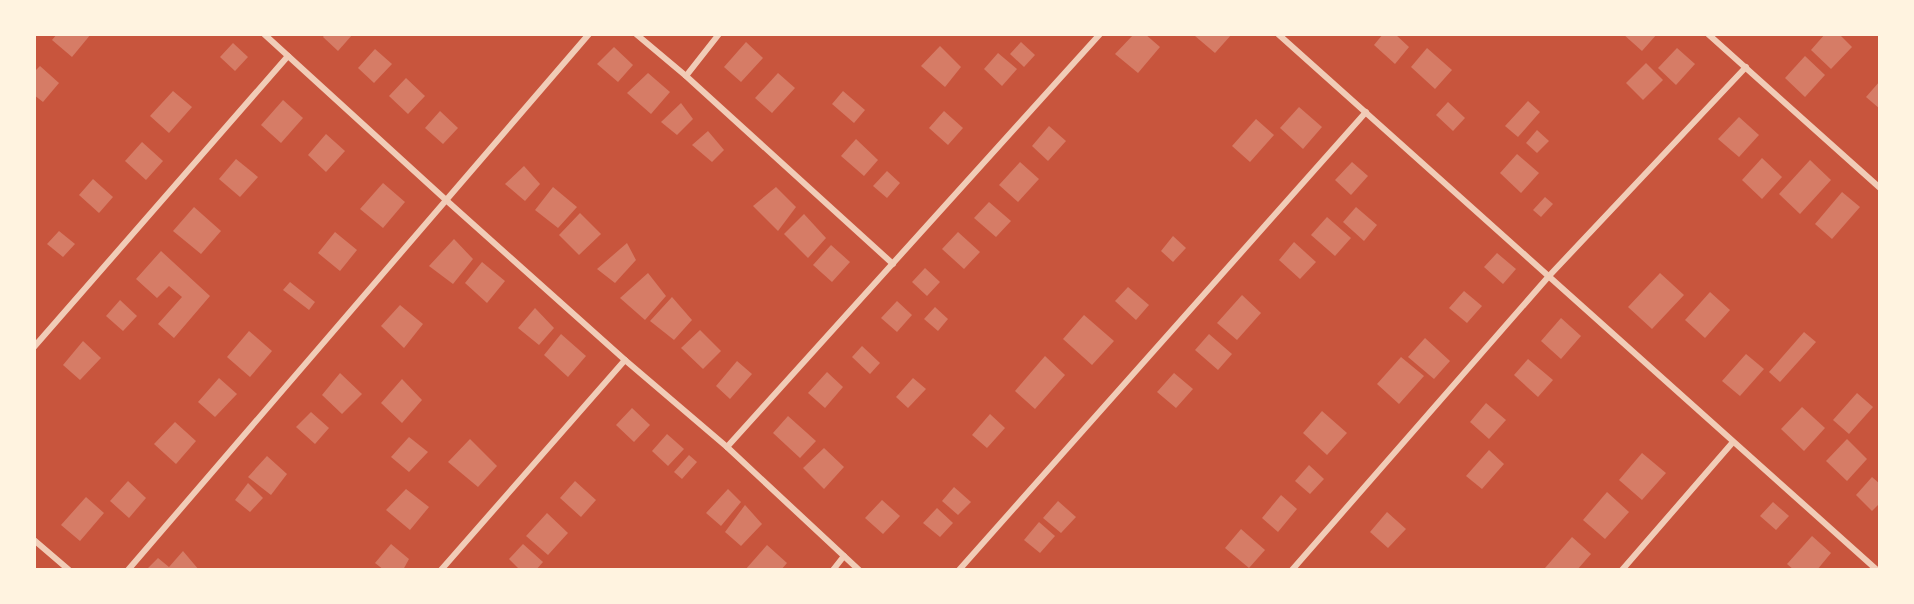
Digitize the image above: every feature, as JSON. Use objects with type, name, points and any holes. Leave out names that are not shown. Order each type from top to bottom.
[{"type":"street","points":[[264,34],[625,360],[728,447],[859,570]]},
{"type":"street","points":[[129,570],[589,34]]},
{"type":"street","points":[[636,34],[686,76],[893,264]]},
{"type":"street","points":[[686,76],[719,34]]},
{"type":"street","points":[[728,447],[1100,34]]},
{"type":"street","points":[[1278,34],[1877,570]]},
{"type":"street","points":[[1708,34],[1880,188]]},
{"type":"street","points":[[34,347],[288,56]]},
{"type":"street","points":[[1292,570],[1550,276],[1746,68]]},
{"type":"street","points":[[958,570],[1366,112]]},
{"type":"street","points":[[441,570],[625,360]]},
{"type":"street","points":[[1622,570],[1732,442]]},
{"type":"street","points":[[34,540],[69,570]]},
{"type":"street","points":[[833,570],[844,556]]},
{"type":"building","points":[[57,34],[91,34],[72,57],[52,40]]},
{"type":"building","points":[[325,34],[353,34],[338,51],[323,37]]},
{"type":"building","points":[[1134,34],[1145,34],[1160,47],[1138,73],[1115,54]]},
{"type":"building","points":[[1196,34],[1232,34],[1215,53],[1195,36]]},
{"type":"building","points":[[1383,34],[1395,34],[1409,47],[1395,64],[1374,45]]},
{"type":"building","points":[[1623,34],[1657,34],[1642,51]]},
{"type":"building","points":[[1825,34],[1839,34],[1852,47],[1831,69],[1811,50]]},
{"type":"building","points":[[746,42],[763,58],[741,82],[724,67]]},
{"type":"building","points":[[1021,42],[1035,55],[1024,67],[1010,54]]},
{"type":"building","points":[[233,43],[248,57],[235,71],[220,57]]},
{"type":"building","points":[[940,46],[961,67],[945,87],[921,66]]},
{"type":"building","points":[[614,47],[633,65],[618,82],[597,64]]},
{"type":"building","points":[[1427,48],[1452,70],[1435,89],[1411,67]]},
{"type":"building","points":[[1677,48],[1695,64],[1676,85],[1658,68]]},
{"type":"building","points":[[375,49],[392,64],[374,83],[358,68]]},
{"type":"building","points":[[998,53],[1017,69],[1002,86],[984,69]]},
{"type":"building","points":[[1805,56],[1825,75],[1805,97],[1785,78]]},
{"type":"building","points":[[1646,63],[1663,80],[1643,100],[1626,83]]},
{"type":"building","points":[[40,66],[59,83],[43,102],[34,95],[34,72]]},
{"type":"building","points":[[648,73],[670,92],[651,114],[627,93]]},
{"type":"building","points":[[778,73],[795,88],[772,113],[755,98]]},
{"type":"building","points":[[406,78],[425,96],[408,114],[389,96]]},
{"type":"building","points":[[1880,81],[1880,109],[1866,97]]},
{"type":"building","points":[[173,91],[192,107],[169,133],[150,116]]},
{"type":"building","points":[[843,91],[865,110],[854,123],[832,104]]},
{"type":"building","points":[[283,100],[303,118],[281,143],[261,125]]},
{"type":"building","points":[[1528,101],[1540,112],[1518,137],[1505,126]]},
{"type":"building","points":[[1448,102],[1465,118],[1453,131],[1436,115]]},
{"type":"building","points":[[681,103],[693,119],[677,135],[661,122]]},
{"type":"building","points":[[1299,107],[1322,127],[1303,149],[1280,128]]},
{"type":"building","points":[[440,111],[458,128],[443,144],[425,128]]},
{"type":"building","points":[[944,111],[963,128],[948,145],[929,128]]},
{"type":"building","points":[[1739,117],[1759,135],[1739,157],[1718,139]]},
{"type":"building","points":[[1256,119],[1274,135],[1250,162],[1232,146]]},
{"type":"building","points":[[1049,126],[1066,141],[1048,161],[1032,146]]},
{"type":"building","points":[[1537,130],[1549,141],[1537,153],[1526,143]]},
{"type":"building","points":[[708,131],[724,150],[712,162],[692,145]]},
{"type":"building","points":[[326,134],[345,151],[326,172],[308,155]]},
{"type":"building","points":[[856,139],[878,160],[864,176],[841,156]]},
{"type":"building","points":[[142,142],[163,161],[146,180],[125,161]]},
{"type":"building","points":[[1517,154],[1539,173],[1521,193],[1500,173]]},
{"type":"building","points":[[1762,158],[1782,177],[1762,199],[1742,180]]},
{"type":"building","points":[[236,159],[258,177],[240,197],[219,179]]},
{"type":"building","points":[[1810,160],[1831,180],[1800,214],[1779,194]]},
{"type":"building","points":[[1020,162],[1039,179],[1018,202],[999,185]]},
{"type":"building","points":[[1352,162],[1368,176],[1351,195],[1335,180]]},
{"type":"building","points":[[524,166],[540,184],[525,201],[505,184]]},
{"type":"building","points":[[887,171],[900,183],[887,198],[873,186]]},
{"type":"building","points":[[93,179],[113,197],[99,213],[79,195]]},
{"type":"building","points":[[383,183],[405,202],[383,228],[360,209]]},
{"type":"building","points":[[553,187],[577,207],[558,228],[535,210]]},
{"type":"building","points":[[776,187],[796,207],[778,231],[753,206]]},
{"type":"building","points":[[1842,192],[1860,207],[1832,239],[1815,224]]},
{"type":"building","points":[[1545,197],[1553,204],[1541,217],[1533,210]]},
{"type":"building","points":[[989,202],[1011,221],[996,237],[974,218]]},
{"type":"building","points":[[194,207],[221,231],[201,254],[173,231]]},
{"type":"building","points":[[1356,207],[1377,225],[1364,241],[1343,222]]},
{"type":"building","points":[[580,213],[601,234],[579,255],[559,235]]},
{"type":"building","points":[[804,214],[826,238],[808,258],[784,234]]},
{"type":"building","points":[[1327,217],[1351,238],[1335,256],[1311,235]]},
{"type":"building","points":[[59,231],[75,244],[63,257],[47,244]]},
{"type":"building","points":[[335,232],[357,250],[340,271],[318,253]]},
{"type":"building","points":[[958,232],[980,252],[964,269],[942,249]]},
{"type":"building","points":[[1173,236],[1186,248],[1173,262],[1161,251]]},
{"type":"building","points":[[454,239],[473,259],[453,284],[429,266]]},
{"type":"building","points":[[1294,242],[1316,262],[1300,279],[1279,260]]},
{"type":"building","points":[[627,243],[636,260],[615,283],[597,269]]},
{"type":"building","points":[[831,245],[850,262],[832,282],[813,265]]},
{"type":"building","points":[[161,251],[210,296],[174,338],[158,324],[182,297],[169,286],[157,298],[136,279]]},
{"type":"building","points":[[1497,253],[1516,269],[1503,284],[1484,267]]},
{"type":"building","points":[[482,262],[505,281],[487,303],[465,283]]},
{"type":"building","points":[[925,268],[940,282],[927,296],[912,282]]},
{"type":"building","points":[[648,273],[666,296],[645,320],[620,298]]},
{"type":"building","points":[[1660,273],[1684,295],[1652,329],[1628,307]]},
{"type":"building","points":[[290,282],[315,302],[309,310],[283,290]]},
{"type":"building","points":[[1128,287],[1149,305],[1136,320],[1115,301]]},
{"type":"building","points":[[1464,291],[1482,306],[1467,323],[1449,308]]},
{"type":"building","points":[[1710,292],[1730,310],[1705,338],[1685,320]]},
{"type":"building","points":[[1242,295],[1261,313],[1237,340],[1217,323]]},
{"type":"building","points":[[672,297],[692,320],[674,340],[650,321]]},
{"type":"building","points":[[120,300],[137,316],[123,331],[106,316]]},
{"type":"building","points":[[897,301],[912,315],[897,332],[881,318]]},
{"type":"building","points":[[400,305],[423,324],[404,348],[381,326]]},
{"type":"building","points":[[935,307],[948,319],[938,331],[924,319]]},
{"type":"building","points":[[535,308],[554,328],[539,345],[518,328]]},
{"type":"building","points":[[1084,315],[1114,341],[1092,365],[1063,339]]},
{"type":"building","points":[[1561,318],[1581,336],[1561,359],[1541,341]]},
{"type":"building","points":[[700,330],[721,351],[703,369],[681,348]]},
{"type":"building","points":[[249,331],[272,351],[250,377],[227,357]]},
{"type":"building","points":[[1804,332],[1816,342],[1780,382],[1769,372]]},
{"type":"building","points":[[561,334],[586,356],[568,377],[544,355]]},
{"type":"building","points":[[1209,334],[1232,354],[1218,370],[1195,350]]},
{"type":"building","points":[[1425,338],[1450,361],[1434,379],[1408,357]]},
{"type":"building","points":[[83,341],[101,358],[80,380],[63,365]]},
{"type":"building","points":[[862,346],[880,363],[870,374],[852,357]]},
{"type":"building","points":[[1746,354],[1764,369],[1740,396],[1722,381]]},
{"type":"building","points":[[1045,356],[1065,375],[1035,409],[1015,391]]},
{"type":"building","points":[[1401,357],[1424,376],[1399,404],[1377,384]]},
{"type":"building","points":[[1528,359],[1553,380],[1538,397],[1514,375]]},
{"type":"building","points":[[737,361],[752,374],[730,399],[716,386]]},
{"type":"building","points":[[827,372],[843,387],[825,408],[808,393]]},
{"type":"building","points":[[340,373],[362,394],[342,414],[322,395]]},
{"type":"building","points":[[1174,373],[1193,389],[1176,408],[1157,392]]},
{"type":"building","points":[[219,378],[237,394],[215,417],[198,402]]},
{"type":"building","points":[[913,378],[926,389],[908,408],[896,397]]},
{"type":"building","points":[[402,379],[422,400],[402,423],[381,403]]},
{"type":"building","points":[[1857,393],[1873,407],[1849,434],[1833,420]]},
{"type":"building","points":[[1486,403],[1506,420],[1489,439],[1470,422]]},
{"type":"building","points":[[1802,407],[1825,428],[1804,451],[1781,429]]},
{"type":"building","points":[[632,408],[650,425],[634,442],[616,425]]},
{"type":"building","points":[[1322,411],[1347,433],[1327,455],[1303,433]]},
{"type":"building","points":[[311,412],[329,428],[315,444],[296,427]]},
{"type":"building","points":[[990,414],[1005,428],[987,448],[972,435]]},
{"type":"building","points":[[788,416],[816,441],[800,458],[773,433]]},
{"type":"building","points":[[175,422],[196,441],[176,464],[154,444]]},
{"type":"building","points":[[667,434],[684,449],[668,466],[652,451]]},
{"type":"building","points":[[409,437],[428,452],[409,472],[391,457]]},
{"type":"building","points":[[470,439],[497,466],[478,487],[448,462]]},
{"type":"building","points":[[1847,439],[1867,459],[1847,481],[1826,461]]},
{"type":"building","points":[[824,448],[844,467],[824,489],[803,468]]},
{"type":"building","points":[[1489,450],[1504,464],[1482,489],[1466,476]]},
{"type":"building","points":[[1642,453],[1666,473],[1642,500],[1619,480]]},
{"type":"building","points":[[689,455],[697,462],[682,479],[674,472]]},
{"type":"building","points":[[267,456],[287,474],[271,495],[248,477]]},
{"type":"building","points":[[1309,465],[1324,479],[1310,494],[1295,481]]},
{"type":"building","points":[[1872,477],[1880,484],[1880,503],[1872,511],[1856,495]]},
{"type":"building","points":[[128,481],[146,498],[129,518],[110,501]]},
{"type":"building","points":[[575,481],[596,500],[581,517],[560,498]]},
{"type":"building","points":[[248,483],[263,498],[250,512],[235,500]]},
{"type":"building","points":[[954,487],[971,502],[958,515],[942,501]]},
{"type":"building","points":[[406,489],[429,507],[410,530],[386,510]]},
{"type":"building","points":[[728,489],[741,502],[721,526],[706,513]]},
{"type":"building","points":[[1607,492],[1629,512],[1605,539],[1583,520]]},
{"type":"building","points":[[1281,495],[1297,509],[1278,532],[1262,518]]},
{"type":"building","points":[[86,497],[104,513],[80,541],[61,525]]},
{"type":"building","points":[[882,500],[900,516],[883,534],[865,518]]},
{"type":"building","points":[[1058,501],[1076,517],[1061,533],[1043,518]]},
{"type":"building","points":[[1773,502],[1789,516],[1776,530],[1760,516]]},
{"type":"building","points":[[745,505],[762,524],[741,546],[725,532]]},
{"type":"building","points":[[937,508],[953,523],[940,537],[923,523]]},
{"type":"building","points":[[1387,512],[1406,529],[1388,548],[1370,532]]},
{"type":"building","points":[[547,513],[568,533],[548,555],[526,536]]},
{"type":"building","points":[[1039,522],[1055,536],[1040,553],[1024,540]]},
{"type":"building","points":[[1241,529],[1265,550],[1249,568],[1225,548]]},
{"type":"building","points":[[1812,536],[1831,553],[1817,570],[1794,570],[1787,564]]},
{"type":"building","points":[[1572,537],[1591,554],[1577,570],[1547,570],[1545,568]]},
{"type":"building","points":[[391,544],[409,559],[403,570],[384,570],[375,563]]},
{"type":"building","points":[[523,544],[543,562],[536,570],[520,570],[509,559]]},
{"type":"building","points":[[767,545],[787,563],[781,570],[745,570]]},
{"type":"building","points":[[183,551],[199,570],[146,570],[158,558],[169,567]]}]
